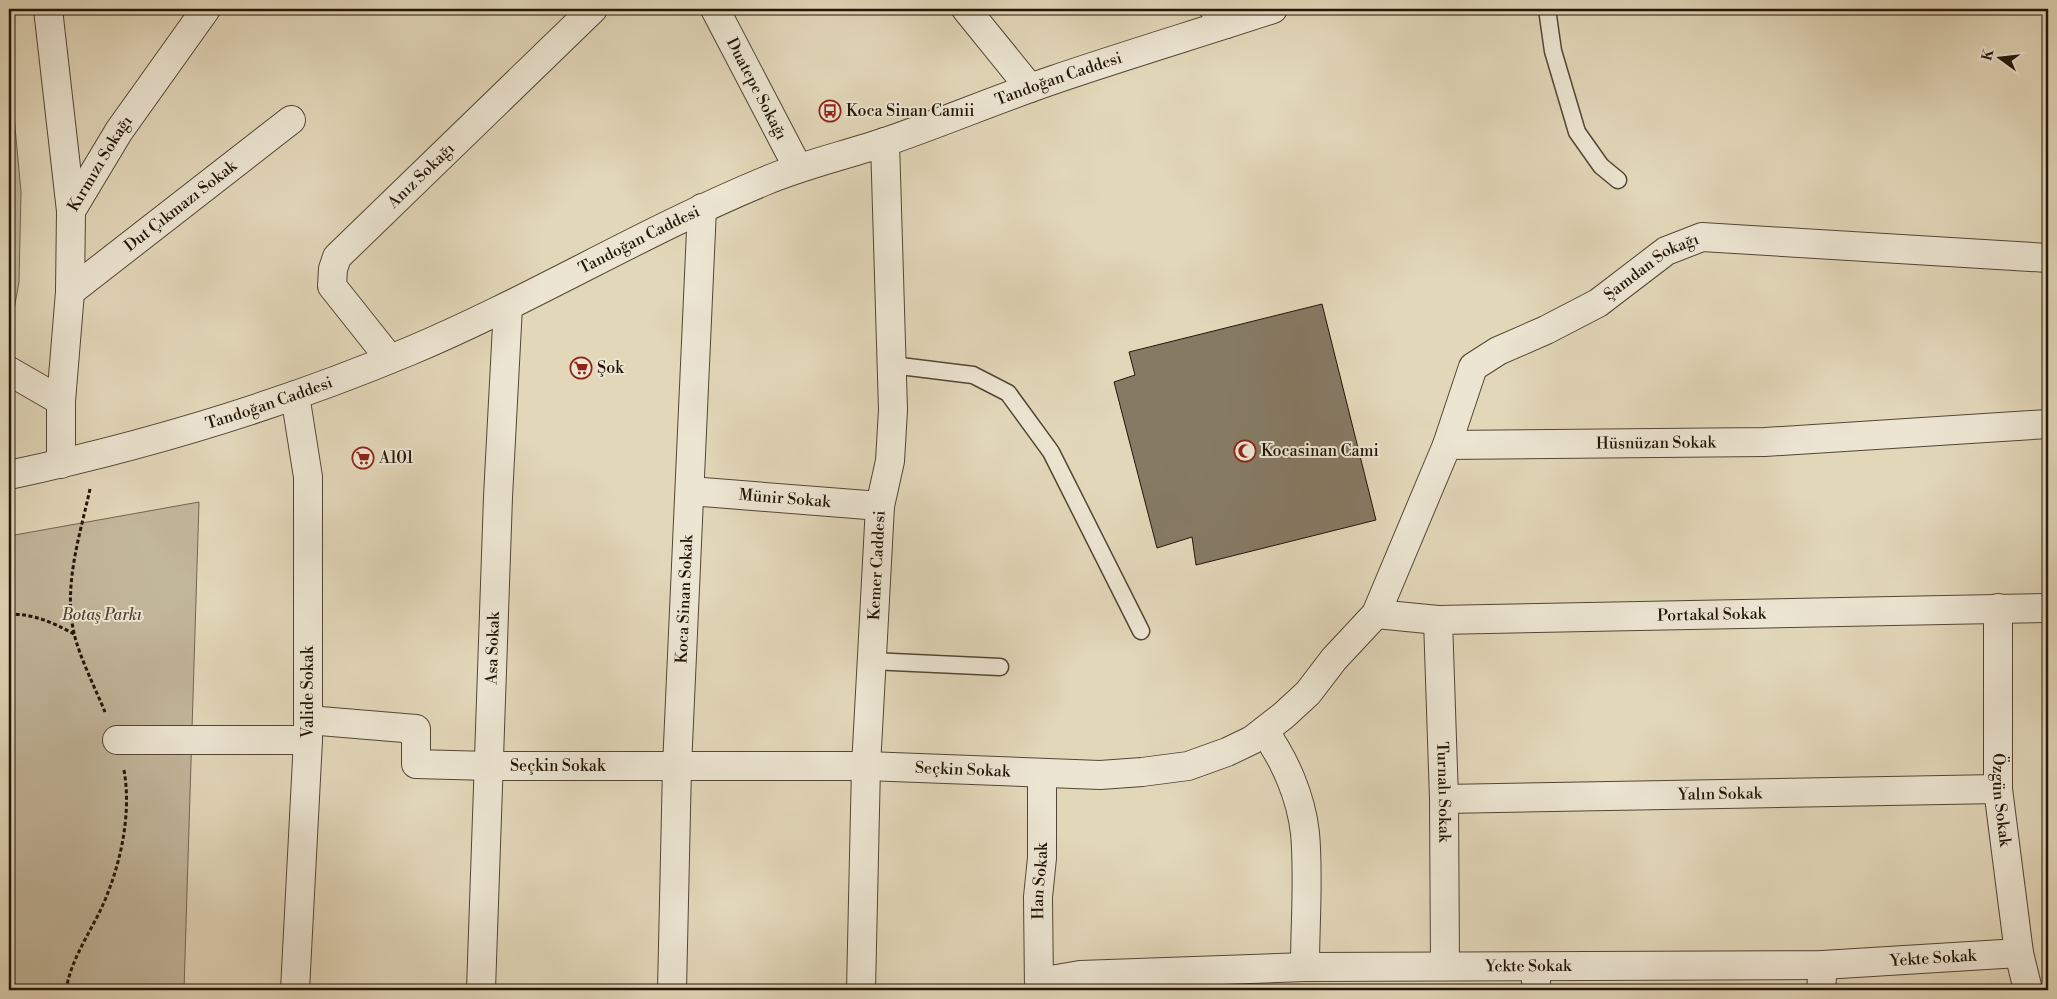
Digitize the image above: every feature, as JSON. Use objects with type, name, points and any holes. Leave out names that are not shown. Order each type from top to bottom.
[{"type":"street","points":[[48,9],[70,211]]},
{"type":"street","name":"Kırmızı Sokağı","points":[[61,464],[62,401],[70,292],[70,211],[119,131],[206,9]]},
{"type":"street","name":"Anız Sokağı","points":[[390,359],[332,286],[336,257],[592,9]]},
{"type":"street","name":"Duatepe Sokağı","points":[[715,9],[798,168]]},
{"type":"street","points":[[966,9],[1030,88]]},
{"type":"street","name":"Tandoğan Caddesi","points":[[9,475],[130,447],[295,395],[390,359],[508,306],[702,208],[798,168],[885,142],[1220,17],[1273,9]]},
{"type":"street","name":"Dut Çıkmazı Sokak","points":[[70,292],[291,120]]},
{"type":"street","name":"Kemer Caddesi","points":[[861,990],[866,766],[871,661],[880,506],[890,461],[893,435],[885,142]]},
{"type":"street","name":"Koca Sinan Sokak","points":[[672,990],[677,767],[702,208]]},
{"type":"street","name":"Şamdan Sokağı","points":[[1447,445],[1473,367],[1498,351],[1546,330],[1598,303],[1666,251],[1702,236],[2048,258]]},
{"type":"street","name":"Asa Sokak","points":[[481,990],[498,497],[508,306]]},
{"type":"street","points":[[9,371],[62,401]]},
{"type":"street","name":"Valide Sokak","points":[[295,395],[308,477],[308,730],[295,990]]},
{"type":"street","name":"Hüsnüzan Sokak","points":[[1447,445],[1765,442],[2048,424]]},
{"type":"street","points":[[1376,614],[1447,445]]},
{"type":"street","name":"Münir Sokak","points":[[690,491],[880,506]]},
{"type":"street","name":"Özgün Sokak","points":[[1998,608],[1998,789],[2018,953],[2028,990]]},
{"type":"street","name":"Portakal Sokak","points":[[1376,614],[1438,620],[2048,608]]},
{"type":"street","name":"Seçkin Sokak","points":[[308,730],[416,729],[416,764],[677,767],[866,766],[1100,775],[1142,772],[1188,766],[1227,752],[1252,740],[1308,694],[1334,659],[1376,614]]},
{"type":"street","name":"Turnalı Sokak","points":[[1438,620],[1444,799],[1445,966]]},
{"type":"street","points":[[117,740],[308,730]]},
{"type":"street","points":[[1264,730],[1284,764],[1299,806],[1305,832],[1305,967]]},
{"type":"street","name":"Han Sokak","points":[[1039,986],[1038,897],[1042,858],[1042,773]]},
{"type":"street","name":"Yalın Sokak","points":[[1444,799],[1998,789]]},
{"type":"street","name":"Yekte Sokak","points":[[1039,986],[1080,975],[1231,980],[1305,967],[1445,966],[1536,979],[1822,978],[2018,953]]},
{"type":"lane","points":[[1547,9],[1553,51],[1577,132],[1601,166],[1618,180]]},
{"type":"lane","points":[[892,365],[973,375],[1008,393],[1051,452],[1141,631]]},
{"type":"lane","points":[[871,661],[1000,667]]},
{"type":"path","points":[[9,614],[25,614],[44,618],[74,634]]},
{"type":"green space","points":[[9,62],[21,192],[19,282],[11,326],[9,327]]},
{"type":"green space","name":"Botaş Parkı","points":[[199,502],[184,990],[9,990],[9,536]]},
{"type":"building","name":"Kocasinan Cami","points":[[1322,304],[1376,520],[1196,565],[1192,537],[1157,548],[1114,382],[1135,375],[1129,352]]},
{"type":"place","name":"Koca Sinan Camii","points":[[830,111]]},
{"type":"place","name":"Şok","points":[[581,368]]},
{"type":"place","name":"Kocasinan Cami","points":[[1245,451]]},
{"type":"place","name":"A101","points":[[363,458]]}]
